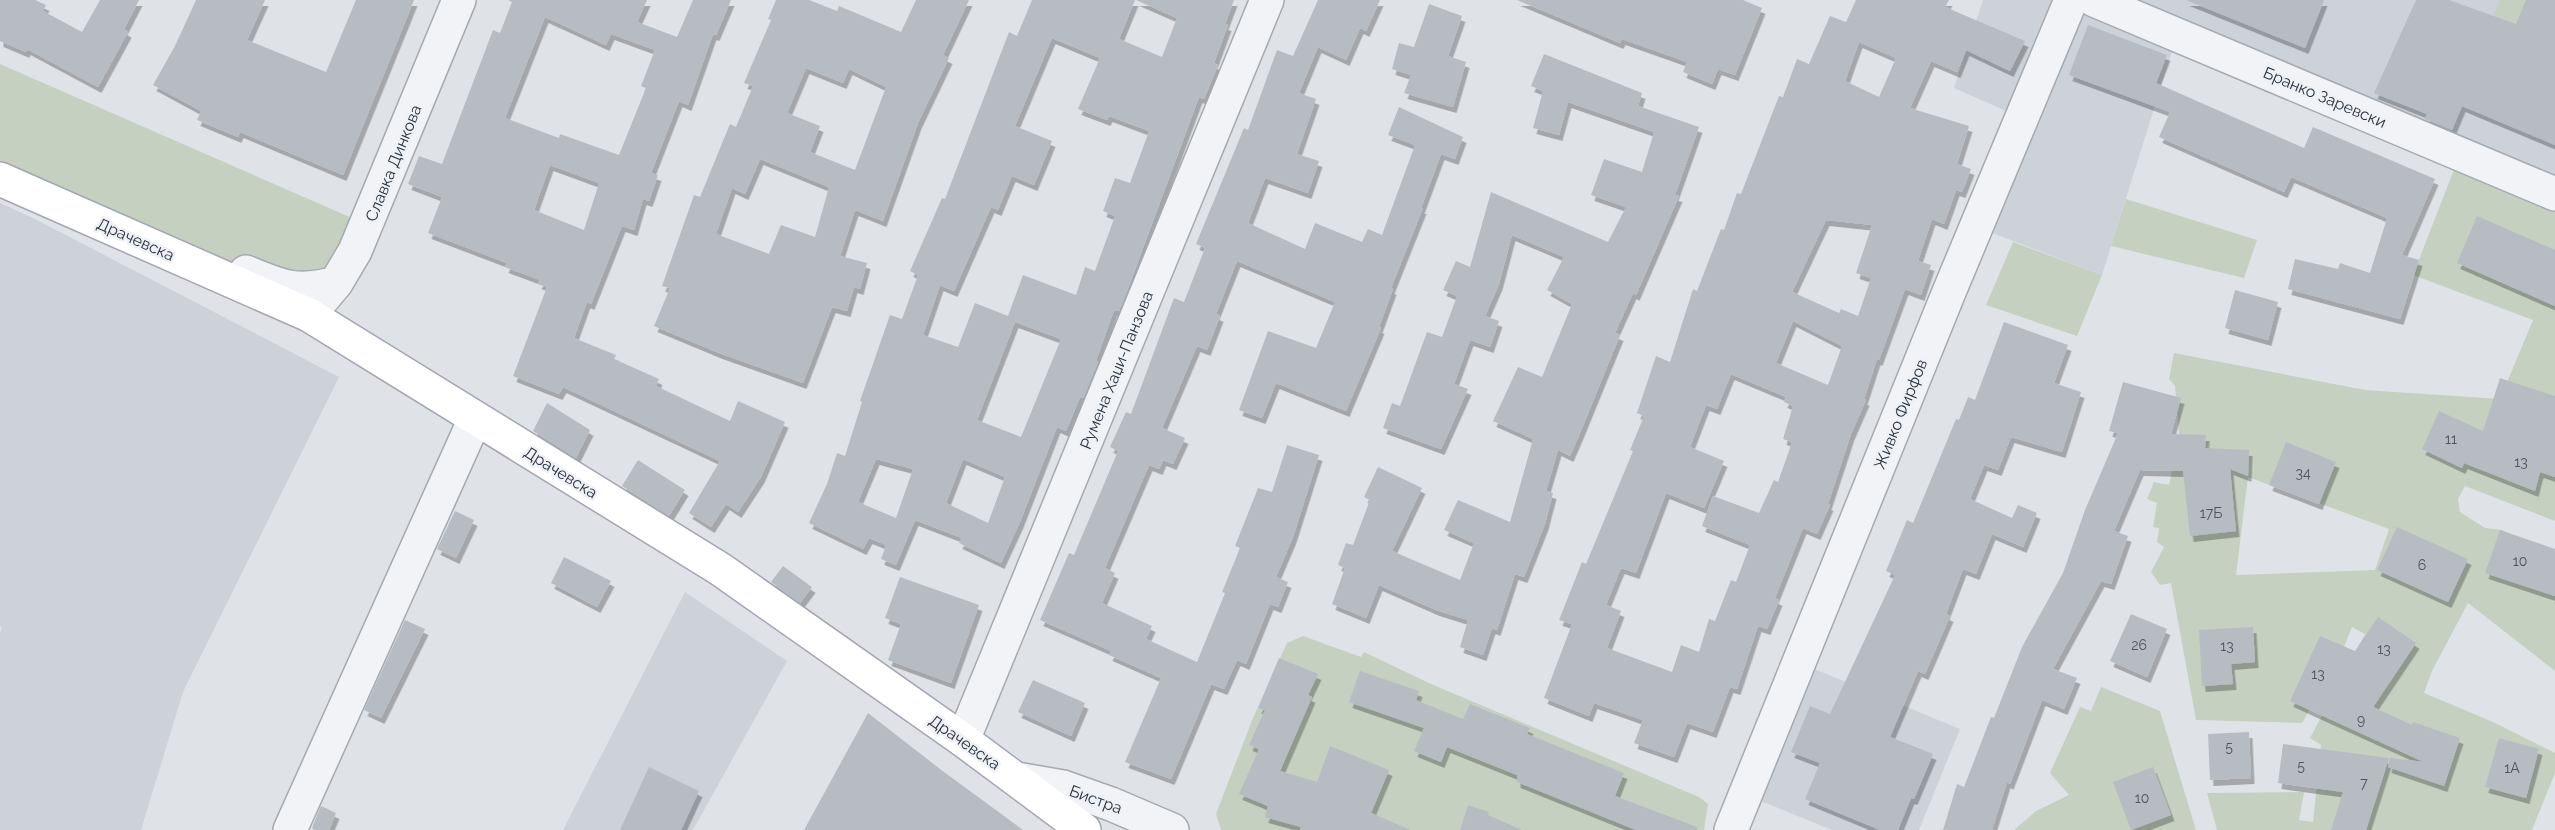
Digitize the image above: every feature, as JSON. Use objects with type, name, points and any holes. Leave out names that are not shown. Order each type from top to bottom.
[{"type":"main road","name":"Драчевска","points":[[0,179],[309,315],[720,569],[963,740],[1084,830]]},
{"type":"street","name":"Славка Динкова","points":[[309,315],[336,283],[368,225],[459,0]]},
{"type":"street","name":"Румена Хаџи-Панзова","points":[[963,740],[1267,0]]},
{"type":"street","name":"Живко Фирфов","points":[[1731,830],[2071,0]]},
{"type":"street","name":"Бранко Заревски","points":[[2094,0],[2555,194]]},
{"type":"street","points":[[140,241],[173,241],[200,250],[282,287],[313,290],[336,283]]},
{"type":"street","points":[[290,830],[475,419]]},
{"type":"street","name":"Бистра","points":[[1017,779],[1064,787],[1172,830]]},
{"type":"shaded area","points":[[1983,0],[2555,0],[2555,195],[2177,35],[2102,275],[1977,227],[2022,118],[1954,88]]},
{"type":"shaded area","points":[[0,203],[339,377],[183,692],[141,830],[0,830],[0,634],[2,627],[0,626]]},
{"type":"shaded area","points":[[685,592],[787,661],[693,830],[563,830]]},
{"type":"shaded area","points":[[1800,663],[1960,729],[1919,830],[1832,830],[1746,795]]},
{"type":"green space","points":[[2500,0],[2526,0],[2555,60],[2492,17]]},
{"type":"green space","points":[[0,64],[368,225],[309,315],[0,180]]},
{"type":"green space","points":[[2455,167],[2555,209],[2555,521],[2465,486],[2458,499],[2460,512],[2485,528],[2502,530],[2555,555],[2555,671],[2468,603],[2432,671],[2424,693],[2493,722],[2555,753],[2555,773],[2532,830],[2217,830],[2207,793],[2304,792],[2299,820],[2313,822],[2321,745],[2310,738],[2365,634],[2352,627],[2340,657],[2302,723],[2196,720],[2171,583],[2160,585],[2151,572],[2164,547],[2157,542],[2159,528],[2153,527],[2157,503],[2147,499],[2154,482],[2169,485],[2172,471],[2181,457],[2175,386],[2169,379],[2174,353],[2365,390],[2500,399],[2533,320],[2413,275]],"holes":[[[2248,477],[2389,529],[2375,570],[2236,575]]]},
{"type":"green space","points":[[2126,199],[2257,240],[2244,278],[2111,246]]},
{"type":"green space","points":[[2013,242],[2102,275],[2077,336],[1986,305]]},
{"type":"green space","points":[[1303,636],[1361,657],[1364,652],[1431,684],[1699,797],[1708,804],[1704,830],[1221,830],[1216,814],[1253,718],[1287,643]]},
{"type":"green space","points":[[2101,687],[2160,711],[2196,830],[2014,830],[2036,811],[2069,795],[2050,773],[2080,707],[2091,711]]},
{"type":"building","points":[[0,0],[35,0],[46,5],[43,11],[82,32],[100,0],[139,0],[124,29],[128,32],[98,87],[27,49],[26,52],[0,41]]},
{"type":"building","points":[[196,0],[265,0],[247,40],[326,72],[356,0],[414,0],[343,175],[240,132],[238,137],[197,120],[201,111],[153,85],[175,46]]},
{"type":"building","points":[[508,0],[647,0],[637,22],[677,37],[693,0],[731,0],[716,35],[713,34],[688,105],[679,101],[651,173],[658,175],[649,201],[643,199],[634,230],[622,226],[591,304],[587,302],[574,338],[616,355],[614,359],[659,379],[656,386],[730,421],[738,401],[785,422],[761,477],[738,512],[726,504],[711,527],[689,513],[720,461],[563,387],[559,394],[513,376],[547,287],[538,283],[540,280],[505,267],[507,263],[428,233],[442,197],[408,184],[419,156],[442,164],[493,30],[500,33],[512,2]],"holes":[[[545,17],[606,45],[611,34],[655,50],[641,86],[646,88],[619,155],[560,134],[559,138],[505,118]],[[550,165],[599,183],[584,230],[534,210]]]},
{"type":"building","points":[[776,0],[809,0],[837,11],[839,6],[901,32],[916,0],[969,0],[943,55],[949,58],[918,123],[883,221],[855,210],[840,256],[867,263],[860,289],[854,287],[847,311],[832,307],[803,383],[719,353],[654,326],[670,288],[662,286],[694,195],[700,197],[730,124],[736,127],[753,86],[744,83],[771,20],[768,19]],"holes":[[[806,68],[843,83],[849,69],[886,87],[855,170],[810,152],[820,126],[787,113]],[[760,159],[829,187],[815,237],[781,225],[769,254],[716,234],[732,188],[745,194]]]},
{"type":"building","points":[[1032,0],[1135,0],[1119,39],[1162,57],[1177,18],[1136,0],[1234,0],[1225,24],[1228,25],[1214,63],[1218,65],[1204,99],[1199,97],[1119,311],[1114,310],[1096,361],[1098,362],[1066,431],[1057,427],[1020,522],[1001,563],[959,543],[962,538],[915,520],[896,565],[881,559],[886,545],[869,538],[863,549],[809,523],[827,484],[837,453],[845,456],[862,402],[860,401],[890,315],[902,319],[918,275],[910,271],[942,198],[945,199],[1009,32],[1017,36]],"holes":[[[1052,38],[1100,58],[1078,109],[1107,120],[1109,116],[1149,131],[1130,183],[1115,178],[1103,211],[1115,216],[1095,271],[1085,267],[1076,295],[1023,275],[1008,316],[975,303],[958,347],[923,335],[940,285],[954,291],[991,207],[998,210],[1012,176],[1034,185],[1052,141],[1015,126]],[[1015,322],[1061,339],[1021,437],[977,420]],[[876,459],[913,469],[896,518],[858,502]],[[963,459],[1005,477],[988,523],[946,503]]]},
{"type":"building","points":[[1318,0],[1380,0],[1366,31],[1360,28],[1346,60],[1318,47],[1299,93],[1316,99],[1297,154],[1319,161],[1308,193],[1265,178],[1248,223],[1305,249],[1315,223],[1362,242],[1368,229],[1382,235],[1415,145],[1388,135],[1399,107],[1463,137],[1455,159],[1441,154],[1421,208],[1423,208],[1391,288],[1393,289],[1379,327],[1381,328],[1346,411],[1276,383],[1262,418],[1239,410],[1268,331],[1316,348],[1335,302],[1237,261],[1216,314],[1220,316],[1207,350],[1197,346],[1162,428],[1185,438],[1173,464],[1163,460],[1159,469],[1149,465],[1105,568],[1115,573],[1102,603],[1152,626],[1146,639],[1197,662],[1225,593],[1222,592],[1240,548],[1235,546],[1258,488],[1272,492],[1287,445],[1319,455],[1293,537],[1276,577],[1288,582],[1278,607],[1270,604],[1246,664],[1237,660],[1224,689],[1211,684],[1171,779],[1125,762],[1161,678],[1109,655],[1111,651],[1040,620],[1069,553],[1074,555],[1118,451],[1110,447],[1126,412],[1131,414],[1174,298],[1184,302],[1205,248],[1196,244],[1244,128],[1248,130],[1277,50],[1293,56]]},
{"type":"building","points":[[1517,0],[1743,0],[1762,8],[1735,75],[1718,69],[1712,84],[1683,72],[1687,62],[1622,39],[1620,43]]},
{"type":"building","points":[[1856,0],[1949,0],[1945,7],[2025,41],[2010,71],[1966,50],[1957,72],[1931,61],[1910,108],[1969,126],[1957,164],[1971,169],[1962,192],[1956,190],[1944,224],[1932,219],[1918,261],[1931,265],[1921,295],[1905,289],[1879,360],[1877,359],[1864,399],[1866,400],[1851,434],[1828,504],[1830,505],[1817,534],[1803,528],[1775,598],[1779,600],[1767,629],[1758,626],[1737,689],[1730,687],[1713,732],[1687,723],[1674,757],[1634,743],[1643,720],[1594,703],[1589,716],[1544,698],[1572,624],[1559,620],[1582,562],[1586,564],[1633,451],[1630,450],[1644,416],[1637,413],[1656,356],[1670,362],[1693,289],[1697,291],[1721,229],[1724,230],[1737,193],[1741,194],[1779,96],[1783,97],[1797,59],[1809,64],[1830,16],[1846,22]],"holes":[[[1859,42],[1896,58],[1879,97],[1845,81]],[[1826,220],[1872,225],[1856,273],[1871,278],[1858,316],[1841,309],[1839,313],[1792,292]],[[1793,321],[1842,346],[1828,385],[1776,363]],[[1731,374],[1786,397],[1784,402],[1793,406],[1783,439],[1792,442],[1778,482],[1774,480],[1759,513],[1713,496],[1702,526],[1750,545],[1736,582],[1731,580],[1715,621],[1709,619],[1699,652],[1681,645],[1672,672],[1607,648],[1621,611],[1606,605],[1621,568],[1636,573],[1666,493],[1704,508],[1724,461],[1690,447],[1706,405],[1717,409]]]},
{"type":"building","points":[[2186,0],[2324,0],[2305,48]]},
{"type":"building","points":[[2416,0],[2449,0],[2516,24],[2526,0],[2555,0],[2555,145],[2462,106],[2452,130],[2425,119],[2427,114],[2374,93]]},
{"type":"building","points":[[1429,4],[1462,16],[1448,56],[1466,62],[1453,107],[1404,93],[1411,75],[1392,69],[1399,43],[1414,47]]},
{"type":"building","points":[[2088,25],[2167,55],[2156,83],[2304,148],[2313,127],[2435,179],[2402,255],[2419,260],[2400,319],[2288,289],[2295,259],[2338,269],[2340,263],[2370,273],[2387,218],[2291,177],[2284,192],[2159,137],[2170,112],[2069,75]]},
{"type":"building","points":[[1544,54],[1642,93],[1638,106],[1699,127],[1675,195],[1679,196],[1636,295],[1633,293],[1615,333],[1620,335],[1570,456],[1558,450],[1546,491],[1553,493],[1545,524],[1524,577],[1515,574],[1497,630],[1492,628],[1483,655],[1460,647],[1468,620],[1436,610],[1379,585],[1366,618],[1332,604],[1345,568],[1338,565],[1346,543],[1353,545],[1370,500],[1364,497],[1378,467],[1422,488],[1392,551],[1460,580],[1474,543],[1444,530],[1458,500],[1510,522],[1533,439],[1493,421],[1518,367],[1542,377],[1572,304],[1547,290],[1564,257],[1512,235],[1499,284],[1485,316],[1499,321],[1490,347],[1470,340],[1454,384],[1468,389],[1441,449],[1383,428],[1392,403],[1400,406],[1427,332],[1442,337],[1457,296],[1443,290],[1456,261],[1470,267],[1491,192],[1608,242],[1626,207],[1591,195],[1604,159],[1642,172],[1654,132],[1568,102],[1559,135],[1533,128],[1543,91],[1531,86]]},
{"type":"building","points":[[2477,216],[2555,250],[2555,306],[2457,263]]},
{"type":"building","points":[[2235,290],[2278,302],[2268,340],[2225,328]]},
{"type":"building","points":[[2004,322],[2068,345],[2054,383],[2081,392],[2062,452],[2011,437],[1998,470],[1984,465],[1970,499],[2012,518],[2018,505],[2037,513],[2023,547],[1992,534],[1976,574],[1963,569],[1946,614],[1950,616],[1925,674],[1918,671],[1890,737],[1933,754],[1898,830],[1880,830],[1805,799],[1820,763],[1791,752],[1810,706],[1830,714],[1895,575],[1886,571],[1907,520],[1913,523],[1956,419],[1959,420],[1968,397],[1975,400]]},
{"type":"building","points":[[2500,378],[2555,396],[2555,477],[2540,472],[2535,491],[2464,463],[2462,468],[2422,449],[2439,411],[2483,431]]},
{"type":"building","points":[[2123,382],[2181,398],[2171,434],[2206,435],[2205,448],[2249,450],[2248,476],[2230,469],[2236,531],[2190,536],[2183,471],[2140,470],[2114,531],[2128,536],[2111,584],[2101,581],[2053,669],[2077,678],[2064,709],[2042,700],[2010,784],[2007,782],[1992,830],[1943,830],[1957,784],[1964,787],[1991,717],[1994,718],[2022,647],[2063,573],[2085,510],[2118,433],[2109,431]]},
{"type":"building","points":[[547,403],[590,430],[576,458],[533,431]]},
{"type":"building","points":[[2286,442],[2336,462],[2319,504],[2269,485]]},
{"type":"building","points":[[638,460],[685,490],[669,516],[622,486]]},
{"type":"building","points":[[455,511],[474,520],[456,558],[437,549]]},
{"type":"building","points":[[2397,527],[2468,559],[2448,602],[2377,570]]},
{"type":"building","points":[[2500,530],[2555,549],[2555,596],[2485,573]]},
{"type":"building","points":[[564,557],[611,581],[597,607],[551,583]]},
{"type":"building","points":[[783,566],[812,587],[800,603],[771,582]]},
{"type":"building","points":[[900,577],[979,605],[951,683],[888,660],[901,624],[885,618]]},
{"type":"building","points":[[2131,614],[2167,629],[2147,677],[2110,661]]},
{"type":"building","points":[[2378,617],[2416,643],[2373,707],[2412,725],[2413,722],[2460,738],[2444,786],[2388,767],[2390,758],[2424,762],[2290,701],[2320,636],[2355,651]]},
{"type":"building","points":[[405,620],[425,629],[381,718],[364,710]]},
{"type":"building","points":[[2253,627],[2255,662],[2231,664],[2233,684],[2202,686],[2199,630]]},
{"type":"building","points":[[1279,658],[1318,674],[1308,695],[1312,697],[1280,771],[1317,782],[1330,746],[1389,770],[1371,813],[1411,830],[1300,830],[1301,827],[1265,817],[1268,806],[1239,794],[1259,749],[1249,745],[1265,710],[1258,708]]},
{"type":"building","points":[[1360,671],[1419,691],[1416,700],[1463,719],[1470,704],[1530,728],[1527,734],[1624,773],[1615,796],[1697,827],[1697,830],[1636,830],[1517,782],[1517,775],[1447,747],[1441,762],[1414,751],[1424,728],[1349,702]]},
{"type":"building","points":[[1033,680],[1085,703],[1071,736],[1018,712]]},
{"type":"building","points":[[868,713],[940,769],[1023,830],[804,830]]},
{"type":"building","points":[[2249,732],[2251,778],[2210,780],[2208,734]]},
{"type":"building","points":[[2499,738],[2539,749],[2526,798],[2485,787]]},
{"type":"building","points":[[2283,744],[2389,758],[2366,830],[2331,830],[2343,792],[2278,783]]},
{"type":"building","points":[[649,767],[699,791],[681,830],[620,830]]},
{"type":"building","points":[[2153,767],[2171,815],[2131,830],[2113,782]]},
{"type":"building","points":[[1468,805],[1489,812],[1488,815],[1522,830],[1460,830]]},
{"type":"building","points":[[321,806],[336,813],[329,830],[312,828]]}]
